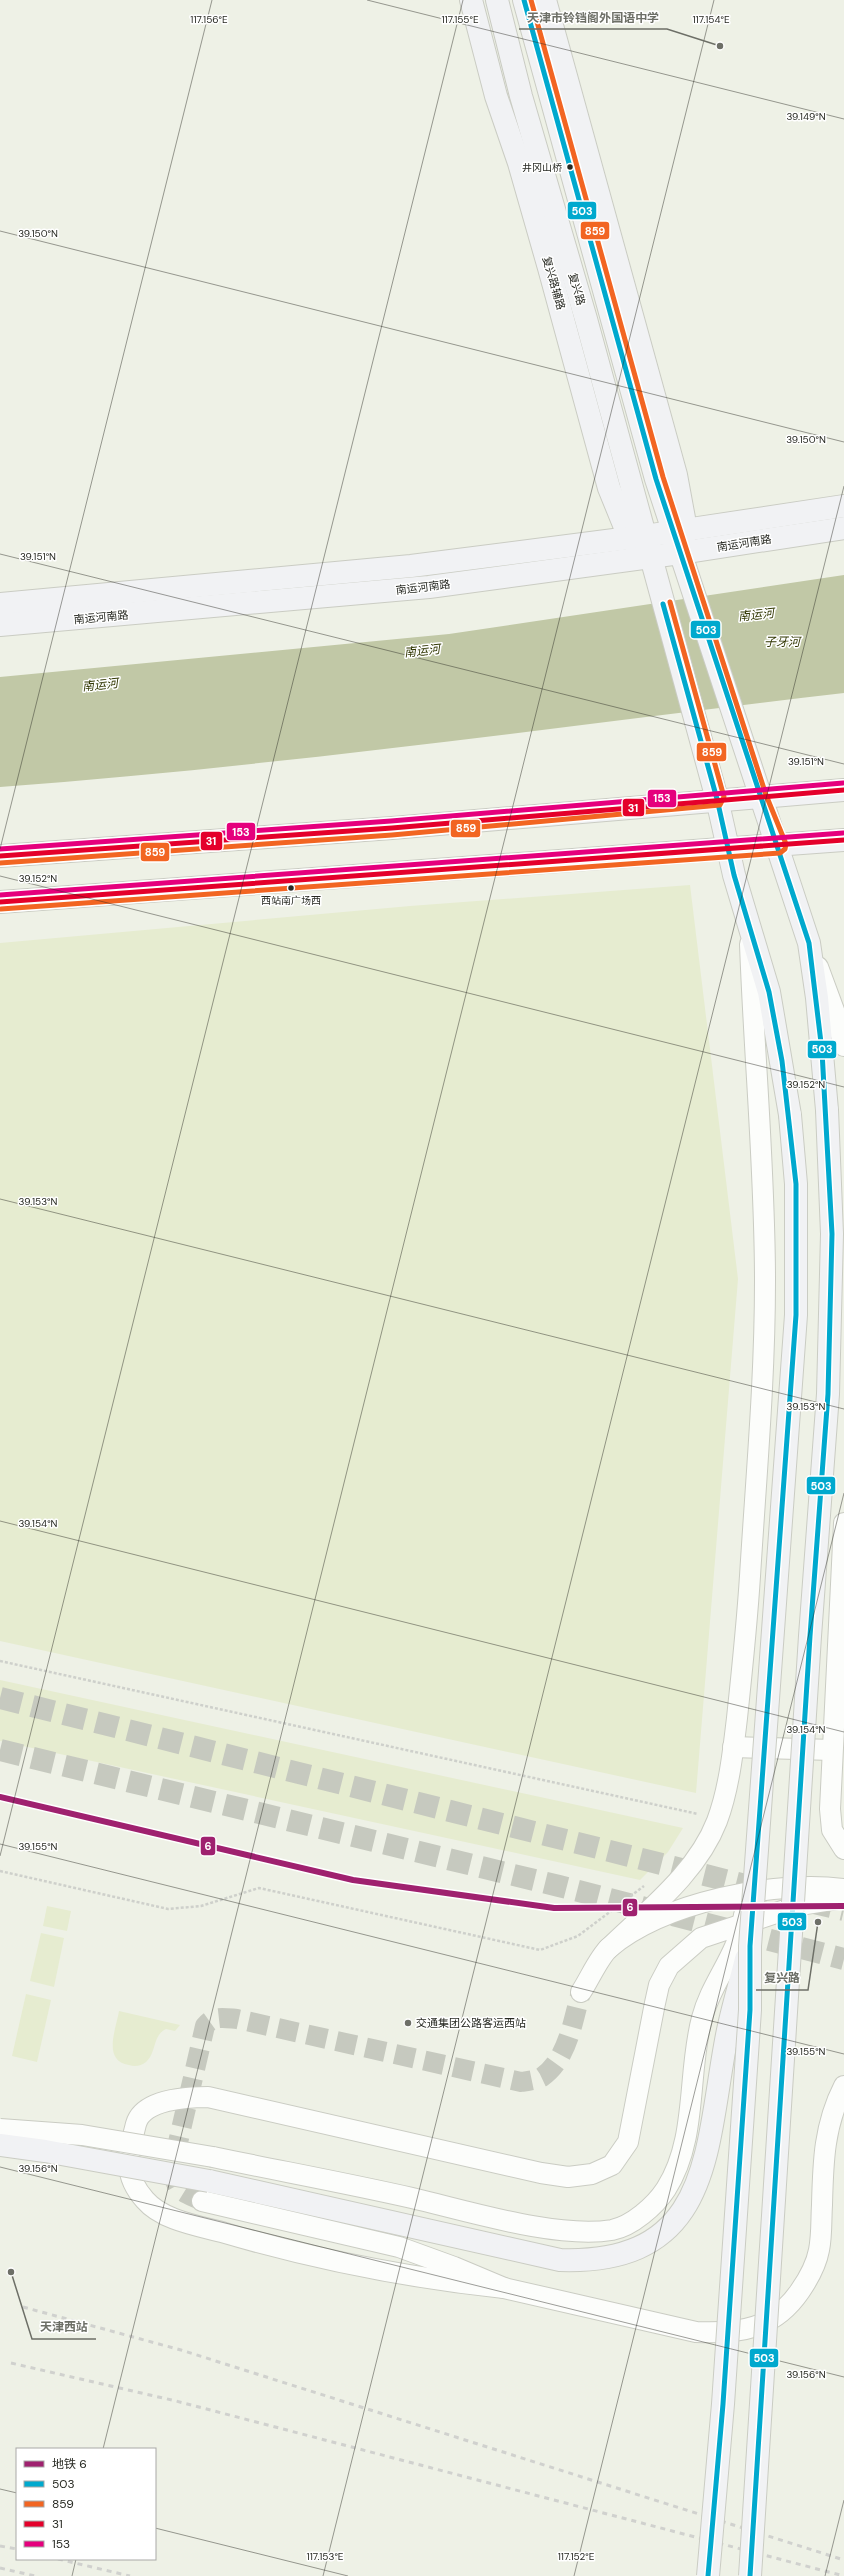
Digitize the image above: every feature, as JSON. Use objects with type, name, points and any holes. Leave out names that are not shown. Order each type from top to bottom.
[{"type":"street","name":"复兴路辅路","points":[[471,0],[496,96],[519,162],[558,298],[609,488],[642,543]]},
{"type":"street","name":"复兴路","points":[[497,0],[521,96],[642,543],[656,578],[717,799]]},
{"type":"street","points":[[524,0],[679,531]]},
{"type":"street","points":[[545,0],[674,468],[680,553],[759,797],[778,846],[809,943],[835,1013],[844,1046]]},
{"type":"street","name":"南运河南路","points":[[0,625],[429,587],[642,543],[679,531],[844,506]]},
{"type":"street","name":"南运河南路","points":[[0,604],[642,543],[680,553],[844,528]]},
{"type":"street","points":[[0,856],[392,828],[717,799],[844,790]]},
{"type":"street","points":[[708,2576],[723,2404],[748,2040],[750,1946],[796,1315],[796,1184],[790,1115],[769,992],[727,849],[717,799]]},
{"type":"street","points":[[0,902],[844,840]]},
{"type":"street","points":[[581,1992],[608,1949],[666,1892],[706,1843],[723,1801],[733,1747],[746,1642],[761,1397],[765,1285],[764,1223],[754,1066],[750,926]]},
{"type":"street","points":[[750,2576],[809,1651],[828,1394],[832,1234],[826,1110],[817,998],[809,943]]},
{"type":"street","points":[[844,1523],[830,1809],[832,1830],[844,1849]]},
{"type":"street","points":[[733,1747],[832,1750]]},
{"type":"street","points":[[608,1949],[640,1928],[692,1905],[796,1886],[844,1889]]},
{"type":"street","points":[[0,2129],[82,2135],[182,2151],[407,2197],[530,2225],[587,2233],[615,2230],[636,2219],[665,2191],[676,2173],[684,2146],[702,2018],[709,1997],[734,1954],[742,1925],[747,1894]]},
{"type":"street","points":[[844,1898],[800,1905],[701,1938],[682,1953],[669,1966],[659,1986],[655,2003],[628,2142],[612,2165],[592,2174],[568,2177],[541,2173],[208,2097],[183,2097],[168,2100],[149,2109],[137,2122],[127,2168],[132,2184],[146,2202],[181,2221],[291,2252],[383,2272],[504,2288],[696,2332],[719,2333],[744,2330],[776,2318],[788,2308],[816,2266],[822,2235],[822,2172],[826,2143],[832,2110],[844,2086]]},
{"type":"street","points":[[0,2145],[44,2151],[208,2181],[560,2260],[591,2261],[618,2255],[639,2247],[661,2234],[678,2218],[697,2186],[713,2126],[727,2034],[750,1946]]},
{"type":"street","points":[[202,2201],[399,2247],[454,2267],[504,2288]]},
{"type":"path","points":[[0,1662],[698,1814]]},
{"type":"path","points":[[695,1820],[700,1807]]},
{"type":"path","points":[[0,1871],[168,1909],[201,1906],[259,1888],[540,1950],[578,1936],[648,1883]]},
{"type":"shaded area","points":[[690,885],[738,1279],[696,1793],[0,1641],[0,943],[410,906]]},
{"type":"shaded area","points":[[0,1680],[683,1828],[668,1852],[640,1880],[0,1741]]},
{"type":"shaded area","points":[[47,1906],[71,1911],[67,1931],[43,1926]]},
{"type":"shaded area","points":[[41,1933],[64,1938],[54,1987],[30,1981]]},
{"type":"shaded area","points":[[26,1994],[51,2000],[37,2062],[12,2056]]},
{"type":"shaded area","points":[[119,2011],[180,2025],[175,2031],[166,2029],[162,2032],[156,2040],[152,2054],[146,2062],[140,2065],[131,2066],[121,2062],[113,2051],[114,2035]]},
{"type":"water","name":"子牙河","points":[[844,575],[844,693],[317,757],[0,787],[0,677],[449,634]]},
{"type":"tunnel","points":[[0,1698],[769,1891]]},
{"type":"tunnel","points":[[0,1750],[559,1886],[844,1959]]},
{"type":"tunnel","points":[[810,1902],[844,1910]]},
{"type":"tunnel","points":[[202,2201],[183,2192],[179,2188],[175,2180],[173,2164],[205,2026],[208,2022],[220,2018],[237,2019],[521,2082],[542,2077],[558,2060],[564,2050],[581,1992]]},
{"type":"railway","points":[[23,2307],[181,2350],[844,2560]]},
{"type":"railway","points":[[11,2363],[176,2401],[844,2576]]},
{"type":"railway","points":[[0,2546],[16,2549]]},
{"type":"railway","points":[[62,2560],[130,2576]]},
{"type":"railway","points":[[0,2568],[35,2576]]},
{"type":"metro line","name":"6","points":[[0,1797],[353,1880],[554,1908],[844,1906]]},
{"type":"transit line","name":"503","points":[[524,0],[656,479],[809,943],[822,1051],[832,1234],[828,1394],[810,1636],[750,2576]]},
{"type":"transit line","name":"859","points":[[1,909],[780,853],[785,849],[786,844],[766,795],[663,477],[531,0]]},
{"type":"transit line","name":"859","points":[[0,863],[392,835],[720,805],[724,797],[670,602]]},
{"type":"transit line","name":"503","points":[[663,604],[717,799],[734,875],[769,992],[782,1061],[796,1184],[796,1315],[750,1946],[750,2010],[723,2404],[708,2576]]},
{"type":"transit line","name":"153","points":[[0,849],[391,821],[843,783]]},
{"type":"transit line","name":"31","points":[[0,856],[392,828],[844,790]]},
{"type":"transit line","name":"153","points":[[0,895],[843,833]]},
{"type":"transit line","name":"31","points":[[0,902],[844,840]]},
{"type":"place","name":"天津市铃铛阁外国语中学","points":[[720,46]]},
{"type":"place","name":"井冈山桥","points":[[570,167]]},
{"type":"place","name":"西站南广场西","points":[[291,888]]},
{"type":"place","name":"复兴路","points":[[818,1922]]},
{"type":"place","name":"交通集团公路客运西站","points":[[408,2023]]},
{"type":"place","name":"天津西站","points":[[11,2272]]},
{"type":"water label","name":"南运河","points":[[756,615]]},
{"type":"water label","name":"南运河","points":[[422,651]]},
{"type":"water label","name":"南运河","points":[[100,685]]}]
